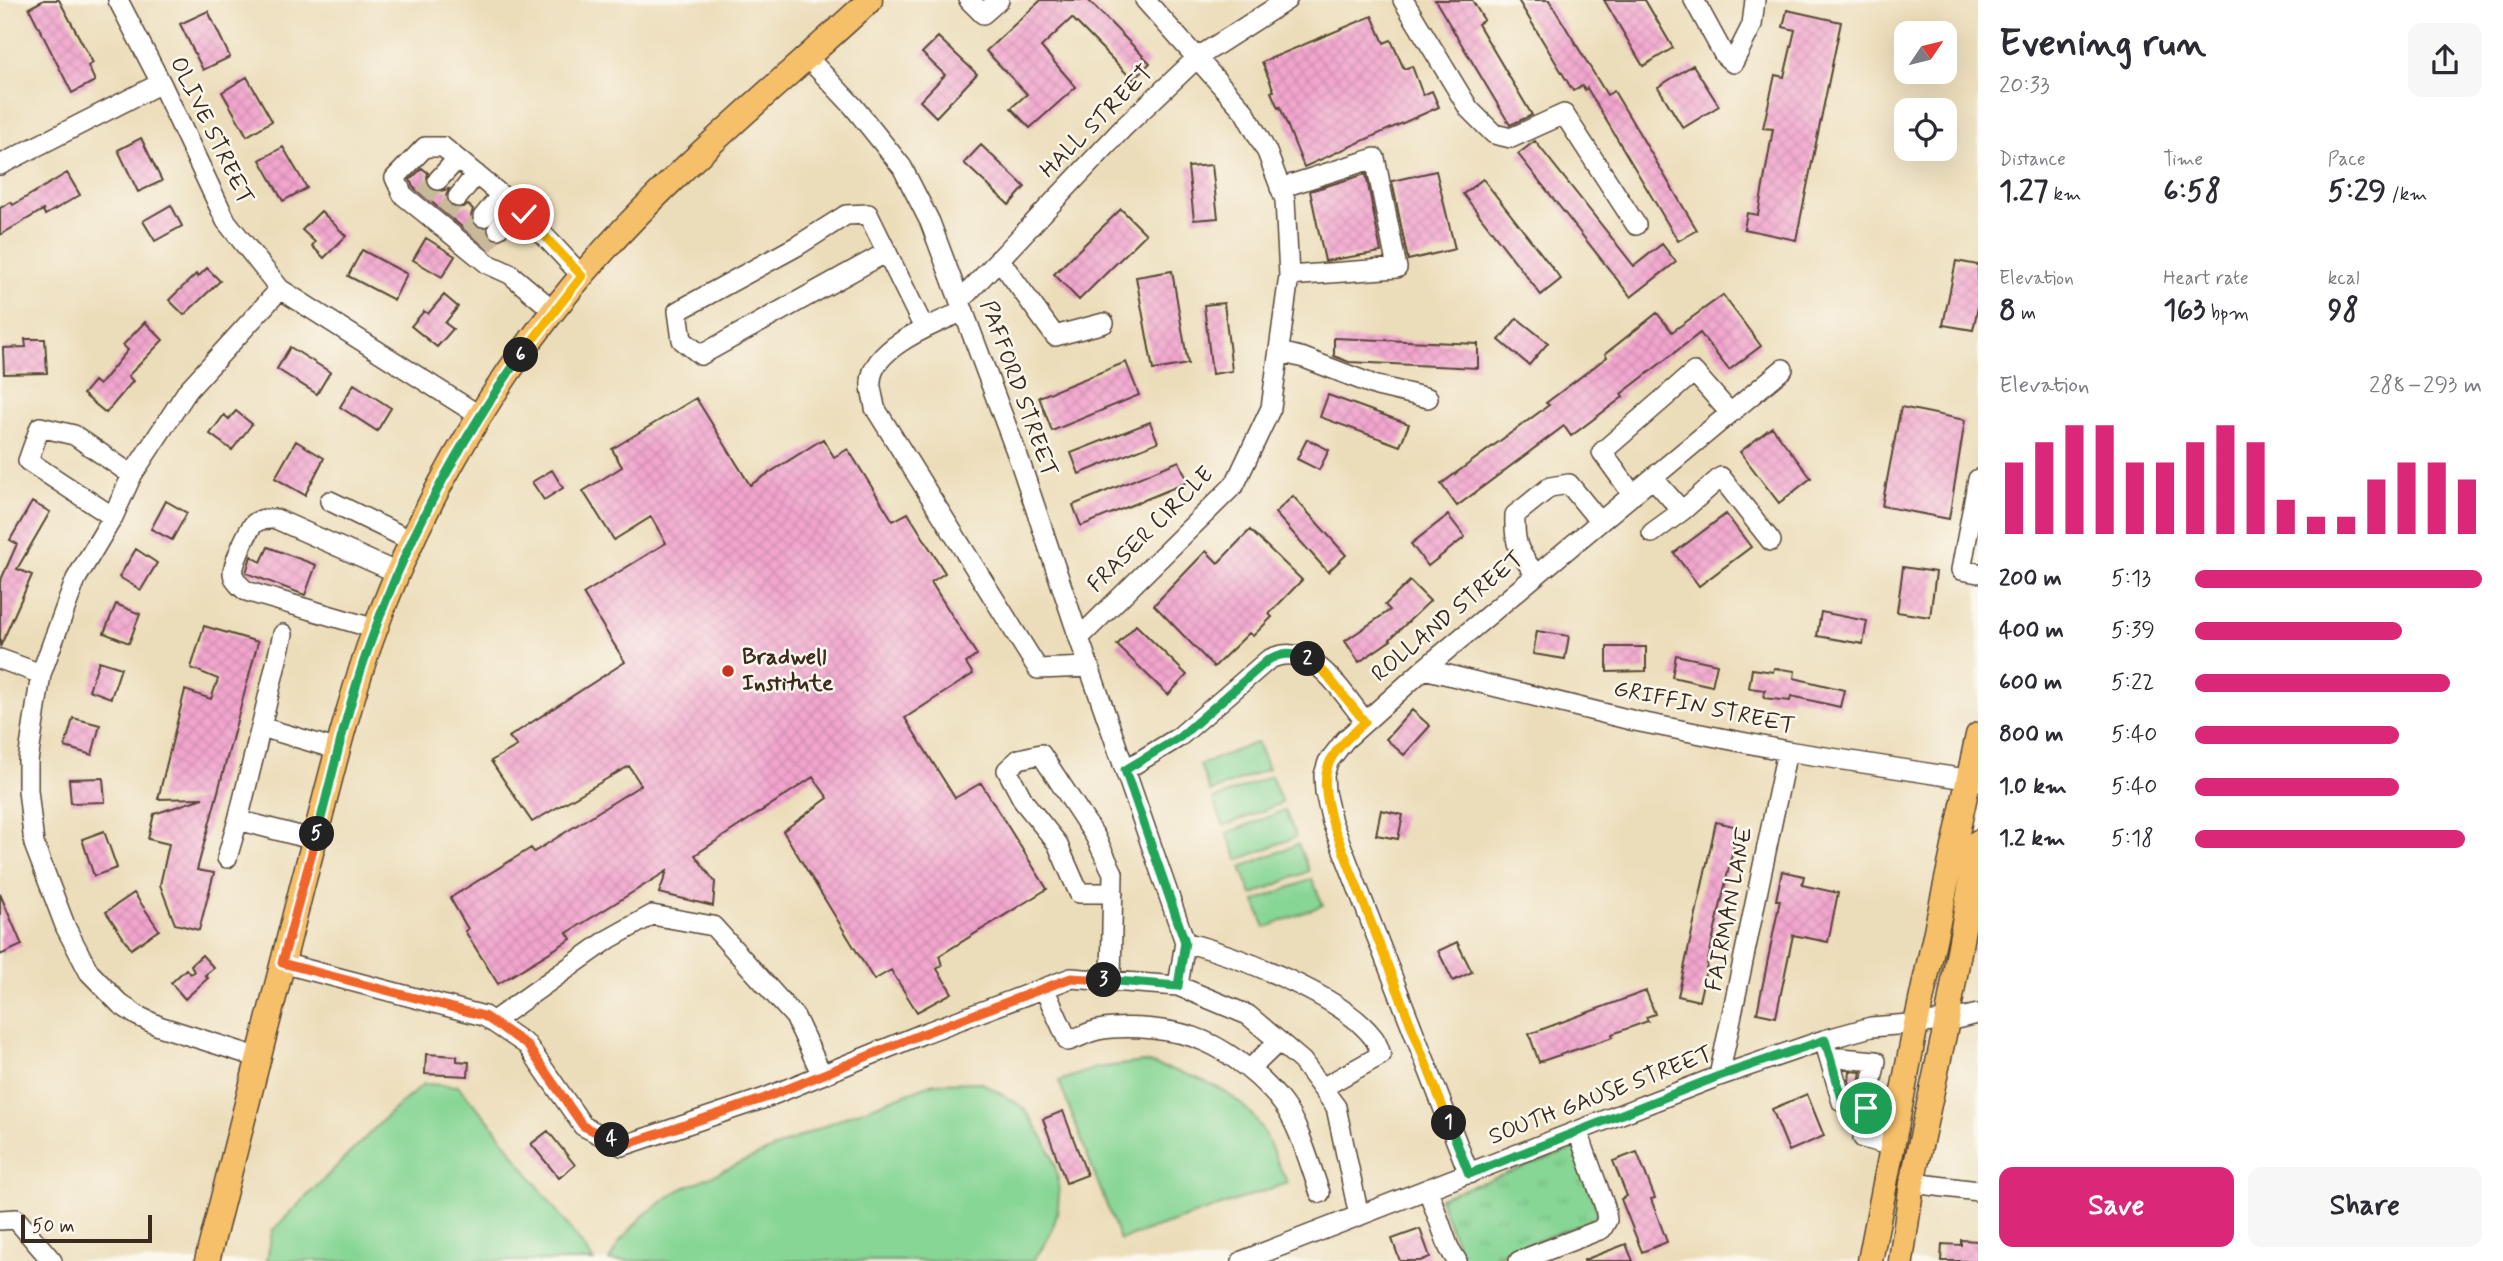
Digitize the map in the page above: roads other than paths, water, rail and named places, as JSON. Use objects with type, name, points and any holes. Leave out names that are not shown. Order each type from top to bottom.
[{"type":"main road","points":[[207,1261],[282,963],[339,750],[376,629],[412,541],[451,465],[513,366],[582,276],[661,191],[865,1]]},
{"type":"main road","points":[[1870,1261],[1916,1024],[1973,780],[1978,735]]},
{"type":"main road","points":[[1901,1261],[1912,1183],[1947,1021],[1978,842]]},
{"type":"street","name":"OLIVE STREET","points":[[118,0],[226,221],[280,289],[480,416]]},
{"type":"street","points":[[969,0],[983,14],[999,0]]},
{"type":"street","name":"FRASER CIRCLE","points":[[1079,638],[1236,484],[1271,408],[1289,276],[1284,200],[1267,152],[1244,111],[1145,0]]},
{"type":"street","name":"HALL STREET","points":[[962,306],[999,259],[1124,127],[1198,57],[1287,0]]},
{"type":"street","points":[[1402,0],[1469,109],[1486,128],[1494,134],[1511,138],[1564,114],[1636,225]]},
{"type":"street","points":[[1694,0],[1724,55],[1732,63],[1752,25],[1755,0]]},
{"type":"street","name":"PAFFORD STREET","points":[[807,57],[853,106],[902,167],[930,222],[1020,462],[1185,942],[1178,986]]},
{"type":"street","points":[[0,165],[160,83]]},
{"type":"street","points":[[554,311],[510,274],[488,264],[472,243],[420,201],[403,195],[395,178],[425,147],[443,147],[509,201],[582,276]]},
{"type":"street","points":[[1280,188],[1374,158],[1397,268],[1289,276]]},
{"type":"street","points":[[438,180],[457,159]]},
{"type":"street","points":[[458,197],[476,174]]},
{"type":"street","points":[[490,223],[509,201]]},
{"type":"street","points":[[887,252],[701,355],[682,340],[678,311],[797,246],[846,215],[868,214],[887,252],[924,328]]},
{"type":"street","points":[[999,259],[1055,336],[1104,323]]},
{"type":"street","points":[[257,1057],[159,1026],[138,1016],[104,990],[78,953],[34,844],[28,761],[41,674],[76,579],[113,517],[132,475],[188,390],[280,289]]},
{"type":"street","points":[[962,306],[896,345],[881,359],[871,379],[875,408],[1038,669],[1089,667]]},
{"type":"street","points":[[1280,352],[1304,358],[1377,386],[1428,398]]},
{"type":"street","name":"ROLLAND STREET","points":[[1469,1174],[1332,822],[1324,775],[1328,762],[1345,740],[1424,668],[1783,369]]},
{"type":"street","points":[[1633,495],[1602,452],[1694,372],[1730,414]]},
{"type":"street","points":[[113,517],[29,461],[40,427],[74,435],[132,475]]},
{"type":"street","points":[[1652,533],[1721,477],[1771,541]]},
{"type":"street","points":[[1653,478],[1682,511]]},
{"type":"street","points":[[1978,479],[1961,570],[1978,573]]},
{"type":"street","points":[[1536,575],[1518,551],[1514,533],[1515,515],[1549,486],[1569,484],[1600,522]]},
{"type":"street","points":[[330,501],[412,541]]},
{"type":"street","points":[[376,629],[246,591],[237,583],[233,572],[243,543],[254,523],[266,518],[276,519],[398,573]]},
{"type":"street","points":[[227,858],[283,634]]},
{"type":"street","points":[[1125,770],[1180,737],[1268,660],[1278,655],[1297,654],[1310,660],[1326,674],[1365,722]]},
{"type":"street","points":[[0,659],[41,674]]},
{"type":"street","name":"GRIFFIN STREET","points":[[1424,668],[1635,721],[1787,751],[1973,780]]},
{"type":"street","points":[[261,727],[339,750]]},
{"type":"street","name":"FAIRMAN LANE","points":[[1719,1076],[1787,751]]},
{"type":"street","points":[[1111,981],[1113,893],[1113,873],[1095,836],[1041,754],[1019,759],[1007,771],[1024,802],[1057,843],[1079,893],[1113,893]]},
{"type":"street","points":[[238,820],[315,840]]},
{"type":"street","points":[[492,1022],[609,939],[652,915],[713,926],[796,1017],[822,1074]]},
{"type":"street","points":[[1185,942],[1224,952],[1316,994],[1355,1018],[1365,1028],[1374,1038],[1381,1055],[1322,1088]]},
{"type":"street","points":[[282,963],[484,1016],[527,1045],[583,1126],[622,1146],[765,1098],[922,1034],[1071,978],[1178,986],[1248,1015],[1302,1060],[1336,1107],[1359,1216]]},
{"type":"street","points":[[1044,988],[1068,1041],[1099,1030],[1132,1028],[1170,1032],[1204,1041],[1250,1069],[1284,1105],[1301,1141],[1320,1194]]},
{"type":"street","name":"SOUTH GAUSE STREET","points":[[1242,1261],[1719,1076],[1827,1049],[1871,1027],[1947,1021],[1978,1014]]},
{"type":"street","points":[[1250,1069],[1279,1041]]},
{"type":"street","points":[[1827,1049],[1843,1102],[1866,1108]]},
{"type":"street","points":[[1827,1049],[1876,1061],[1863,1138],[1892,1146]]},
{"type":"street","points":[[1519,1261],[1602,1229],[1607,1220],[1605,1207],[1578,1132]]},
{"type":"street","points":[[1912,1183],[1978,1191]]},
{"type":"street","points":[[1428,1190],[1449,1248],[1457,1261]]},
{"type":"street","points":[[0,1220],[16,1219],[52,1261]]},
{"type":"tunnel","points":[[424,196],[438,180]]},
{"type":"tunnel","points":[[445,213],[458,197]]},
{"type":"tunnel","points":[[469,233],[483,217]]},
{"type":"tunnel","points":[[483,245],[498,229]]},
{"type":"place","name":"Bradwell Institute","points":[[728,671]]}]
